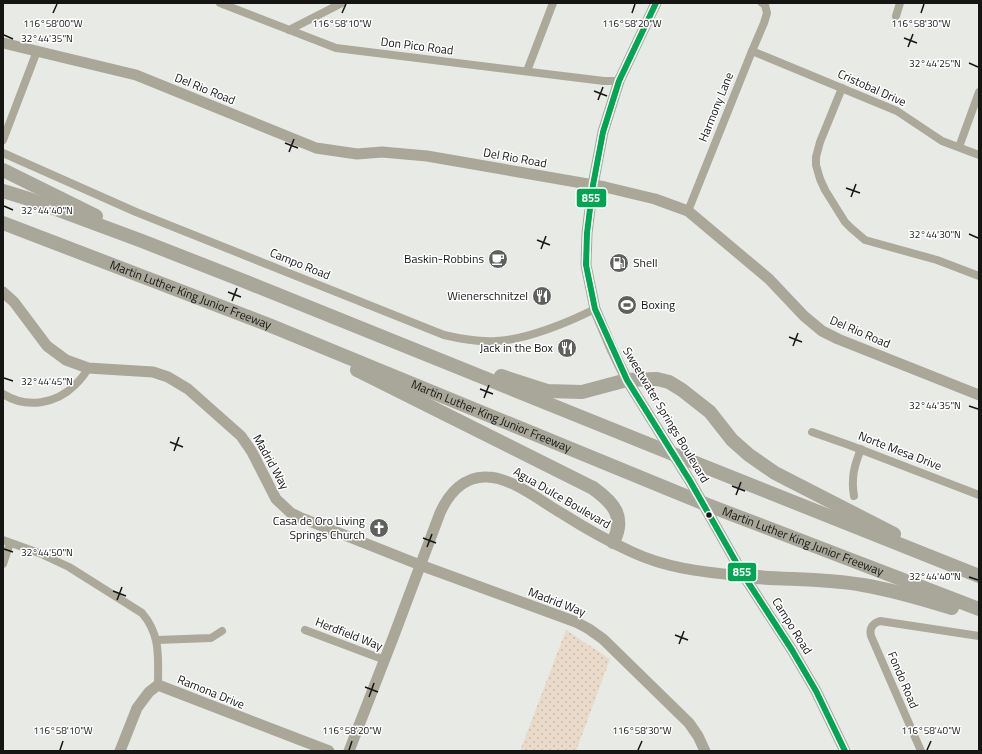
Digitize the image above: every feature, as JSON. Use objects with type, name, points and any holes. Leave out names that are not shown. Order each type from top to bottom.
[{"type":"highway","points":[[3,170],[101,218],[142,241]]},
{"type":"highway","points":[[3,191],[29,199],[142,241],[660,450],[979,576]]},
{"type":"highway","name":"Martin Luther King Junior Freeway","points":[[3,223],[269,325],[705,504],[979,609]]},
{"type":"highway","points":[[316,310],[416,347],[547,390],[582,392],[627,380],[657,379],[669,382],[682,390],[710,412],[732,440],[749,455],[775,473],[906,540],[930,556]]},
{"type":"highway","points":[[269,325],[593,488],[611,503],[618,516],[619,525],[617,535],[613,542]]},
{"type":"highway","points":[[744,576],[827,581],[863,585],[922,599],[979,616]]},
{"type":"street","name":"Don Pico Road","points":[[220,3],[336,48],[604,81],[619,81]]},
{"type":"street","points":[[290,30],[342,3]]},
{"type":"street","points":[[527,71],[553,3]]},
{"type":"street","name":"Sweetwater Springs Boulevard","points":[[656,3],[619,81],[603,132],[593,185],[587,233],[586,265],[595,309],[627,380],[690,481],[710,518]]},
{"type":"street","name":"Harmony Lane","points":[[688,211],[764,23],[767,13],[765,5],[762,3]]},
{"type":"street","points":[[896,16],[900,3]]},
{"type":"street","name":"Del Rio Road","points":[[3,43],[136,75],[316,148],[357,154],[382,152],[427,156],[593,185],[655,199],[688,211],[769,279],[804,316],[822,330],[838,339],[979,395]]},
{"type":"street","points":[[3,140],[37,51]]},
{"type":"street","name":"Cristobal Drive","points":[[752,51],[897,111],[942,141],[979,155]]},
{"type":"street","points":[[842,88],[820,142],[816,157],[816,165],[824,187],[845,222],[864,240],[937,260],[979,276]]},
{"type":"street","points":[[959,147],[979,92]]},
{"type":"street","name":"Campo Road","points":[[3,153],[136,212],[444,335],[460,339],[496,341],[522,337],[578,318],[595,309]]},
{"type":"street","name":"Madrid Way","points":[[3,292],[14,302],[42,341],[53,351],[73,363],[88,368],[107,370],[145,370],[161,374],[175,380],[188,389],[241,436],[255,458],[276,499],[291,513],[307,521],[420,565],[576,622],[589,629],[603,639],[684,717],[698,736],[705,751]]},
{"type":"street","points":[[3,394],[13,400],[26,403],[46,401],[62,395],[71,388],[86,374],[88,368]]},
{"type":"street","name":"Norte Mesa Drive","points":[[812,432],[979,495]]},
{"type":"street","points":[[854,496],[852,483],[854,466],[860,449]]},
{"type":"street","name":"Agua Dulce Boulevard","points":[[349,751],[440,513],[446,500],[459,486],[465,482],[480,477],[495,477],[508,482],[578,523],[639,555],[680,568],[707,573],[744,576]]},
{"type":"street","name":"Campo Road","points":[[710,518],[744,576],[792,650],[816,691],[845,751]]},
{"type":"street","points":[[3,564],[7,542],[39,553],[69,567],[142,613],[149,622],[157,640],[158,685]]},
{"type":"street","name":"Fondo Road","points":[[921,751],[871,636],[871,628],[875,623],[880,621],[979,636]]},
{"type":"street","name":"Herdfield Way","points":[[305,630],[385,660]]},
{"type":"street","points":[[157,640],[211,638],[222,631]]},
{"type":"street","name":"Ramona Drive","points":[[120,751],[137,708],[149,692],[158,685],[328,751]]},
{"type":"shaded area","points":[[566,630],[610,659],[576,751],[520,751]]},
{"type":"transit line","name":"855","points":[[656,3],[619,81],[603,132],[593,185],[587,233],[586,265],[595,309],[627,380],[690,481],[744,576],[792,650],[816,691],[845,751]]},
{"type":"place","name":"Baskin-Robbins","points":[[498,259]]},
{"type":"place","name":"Shell","points":[[619,263]]},
{"type":"place","name":"Wienerschnitzel","points":[[542,296]]},
{"type":"place","name":"Boxing","points":[[627,305]]},
{"type":"place","name":"Jack in the Box","points":[[567,348]]},
{"type":"place","name":"Casa de Oro Living Springs Church","points":[[379,528]]}]
